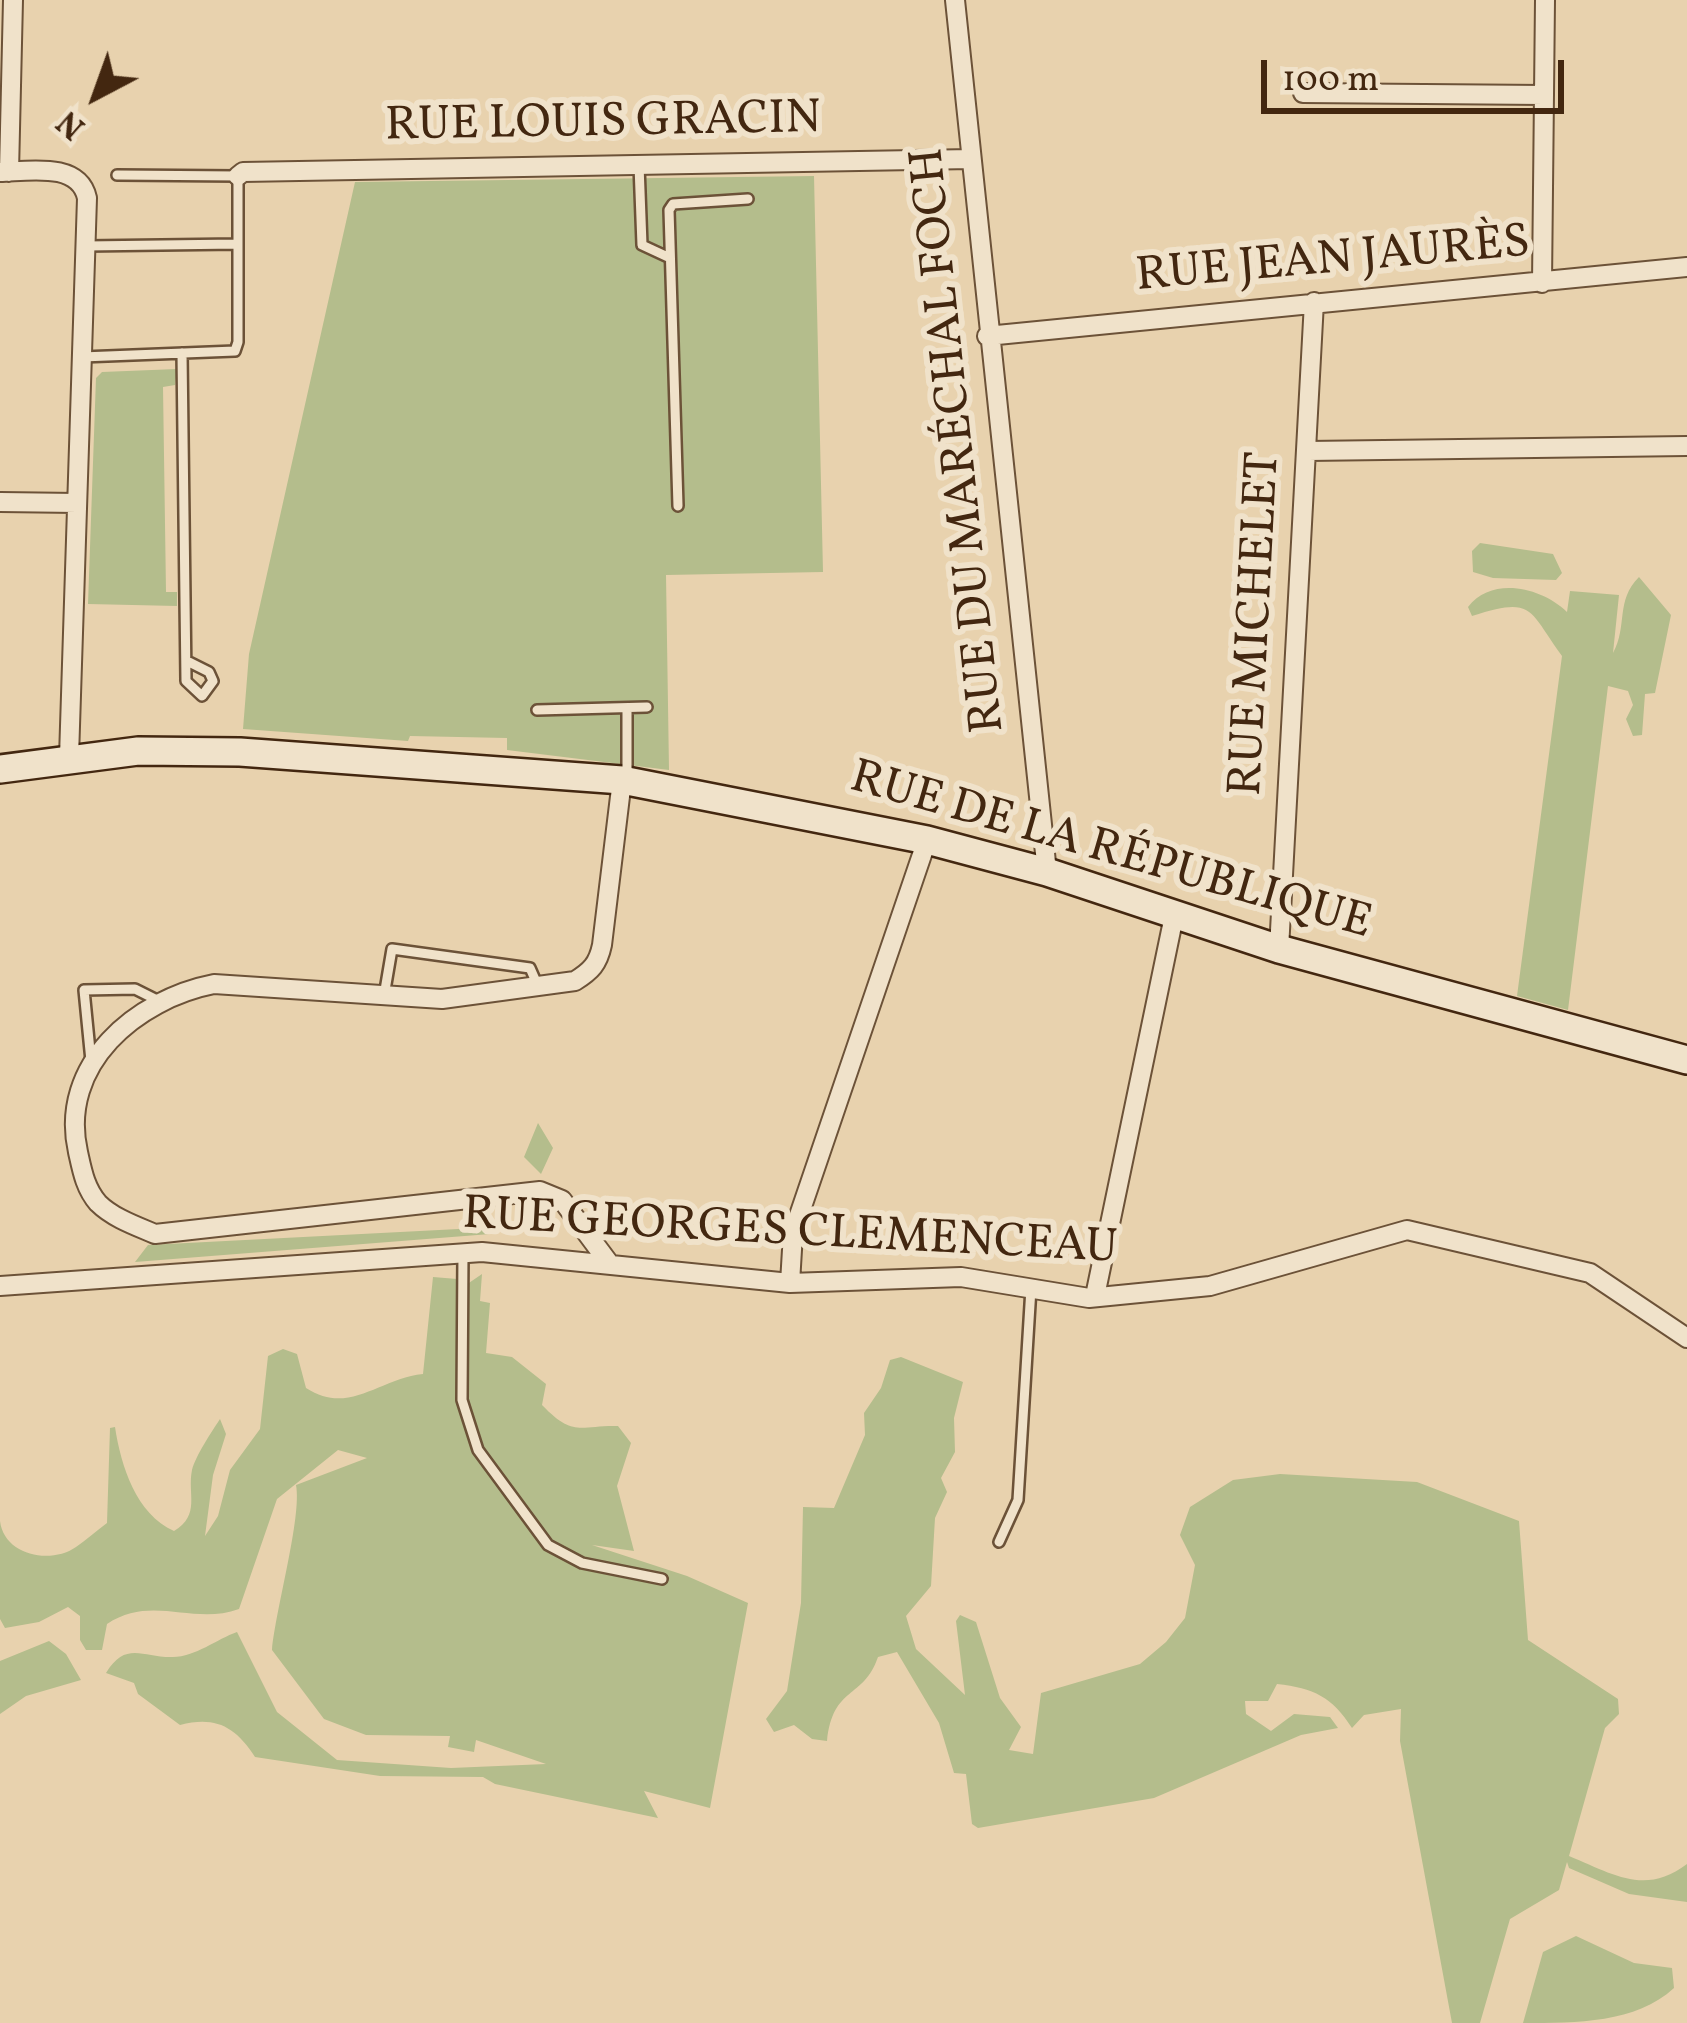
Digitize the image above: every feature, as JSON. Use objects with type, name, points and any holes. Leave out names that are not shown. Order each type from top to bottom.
[{"type":"street","points":[[13,0],[5,172],[71,173],[80,179],[87,198],[69,757]]},
{"type":"street","name":"RUE DU MARÉCHAL FOCH","points":[[956,0],[987,336],[1047,872]]},
{"type":"street","points":[[1542,283],[1545,0]]},
{"type":"street","points":[[1303,93],[1544,95]]},
{"type":"street","name":"RUE LOUIS GRACIN","points":[[238,176],[971,159]]},
{"type":"street","name":"RUE JEAN JAURÈS","points":[[987,336],[1687,267]]},
{"type":"street","name":"RUE MICHELET","points":[[1279,949],[1314,302]]},
{"type":"street","points":[[1308,451],[1687,446]]},
{"type":"street","points":[[0,502],[77,503]]},
{"type":"street","name":"RUE DE LA RÉPUBLIQUE","points":[[0,769],[69,757],[240,752],[625,781],[927,840],[1047,872],[1279,949],[1687,1060]]},
{"type":"street","points":[[609,1264],[562,1200],[540,1191],[155,1234],[99,1204],[85,1183],[76,1120],[92,1065],[126,1022],[159,1001],[214,984],[442,999],[574,980],[599,958],[625,781]]},
{"type":"street","points":[[790,1283],[794,1233],[927,840]]},
{"type":"street","points":[[1095,1296],[1174,916]]},
{"type":"street","name":"RUE GEORGES CLEMENCEAU","points":[[0,1286],[464,1252],[790,1283],[961,1277],[1095,1296],[1210,1286],[1407,1230],[1590,1273],[1620,1288],[1687,1338]]},
{"type":"lane","points":[[639,165],[642,245],[670,259]]},
{"type":"lane","points":[[82,357],[235,351],[238,176],[117,175]]},
{"type":"lane","points":[[678,506],[670,259],[673,204],[748,200]]},
{"type":"lane","points":[[86,246],[237,244]]},
{"type":"lane","points":[[182,353],[189,662]]},
{"type":"lane","points":[[537,710],[647,706]]},
{"type":"lane","points":[[625,781],[627,708]]},
{"type":"lane","points":[[383,998],[392,949],[530,968],[537,984]]},
{"type":"lane","points":[[92,1065],[86,1048],[84,990],[135,989],[159,1001]]},
{"type":"lane","points":[[464,1252],[462,1400],[478,1450],[548,1545],[582,1563],[662,1579]]},
{"type":"lane","points":[[999,1542],[1018,1500],[1031,1288]]},
{"type":"green space","points":[[814,176],[823,572],[666,575],[669,770],[507,750],[507,738],[410,736],[408,741],[243,729],[249,654],[355,182]]},
{"type":"green space","points":[[177,369],[175,385],[163,387],[166,592],[177,592],[177,606],[88,604],[96,378],[102,372]]},
{"type":"green space","points":[[1480,543],[1553,554],[1562,573],[1556,580],[1493,578],[1473,572],[1472,551]]},
{"type":"green space","points":[[1639,577],[1671,615],[1655,693],[1645,694],[1642,735],[1633,736],[1626,719],[1633,705],[1628,691],[1608,686],[1568,1010],[1517,996],[1562,656],[1528,611],[1507,607],[1472,616],[1468,607],[1478,597],[1503,588],[1531,591],[1567,612],[1570,591],[1619,595],[1613,653],[1627,595]]},
{"type":"green space","points":[[538,1123],[553,1148],[541,1174],[524,1157]]},
{"type":"green space","points":[[478,1228],[490,1234],[135,1262],[148,1245]]},
{"type":"green space","points":[[482,1274],[480,1301],[490,1303],[486,1353],[512,1357],[546,1384],[542,1405],[562,1422],[577,1428],[618,1426],[631,1443],[617,1486],[634,1551],[592,1545],[687,1576],[748,1603],[710,1808],[644,1791],[658,1818],[495,1784],[483,1777],[380,1776],[255,1757],[232,1731],[214,1723],[180,1725],[138,1694],[134,1683],[106,1673],[128,1654],[181,1656],[237,1632],[277,1712],[337,1760],[451,1768],[546,1764],[476,1740],[474,1752],[448,1747],[450,1736],[366,1735],[324,1719],[272,1650],[295,1518],[296,1485],[367,1458],[338,1450],[277,1499],[239,1609],[124,1615],[107,1624],[102,1650],[86,1650],[80,1640],[80,1616],[68,1607],[39,1622],[5,1628],[0,1619],[0,1521],[10,1542],[42,1556],[76,1547],[107,1523],[110,1428],[115,1427],[126,1473],[140,1501],[174,1531],[188,1518],[192,1470],[220,1419],[226,1434],[213,1475],[205,1536],[218,1516],[230,1470],[260,1429],[268,1356],[283,1349],[297,1354],[306,1388],[336,1398],[423,1374],[433,1277],[457,1279],[456,1285],[463,1287]]},
{"type":"green space","points":[[901,1357],[963,1382],[954,1418],[955,1452],[941,1478],[947,1492],[935,1518],[931,1586],[906,1616],[916,1649],[965,1695],[956,1621],[960,1615],[976,1622],[1000,1698],[1021,1727],[1009,1750],[1033,1754],[1041,1693],[1140,1664],[1185,1618],[1195,1565],[1180,1535],[1190,1507],[1233,1480],[1280,1474],[1417,1482],[1519,1521],[1528,1640],[1618,1699],[1619,1714],[1605,1728],[1569,1856],[1615,1875],[1643,1880],[1672,1874],[1687,1864],[1687,1902],[1629,1894],[1569,1868],[1567,1862],[1559,1890],[1510,1919],[1480,2023],[1452,2023],[1400,1741],[1401,1709],[1364,1715],[1352,1728],[1321,1696],[1277,1684],[1268,1701],[1245,1701],[1246,1714],[1271,1731],[1294,1714],[1330,1717],[1338,1728],[1301,1735],[1154,1798],[978,1828],[972,1824],[966,1774],[954,1773],[939,1723],[897,1652],[878,1657],[865,1680],[842,1701],[827,1741],[812,1739],[794,1725],[774,1732],[766,1719],[787,1691],[801,1603],[803,1507],[834,1508],[865,1435],[864,1413],[881,1388],[890,1360]]},
{"type":"green space","points":[[49,1641],[66,1654],[81,1680],[26,1696],[0,1714],[0,1661]]},
{"type":"green space","points":[[1576,1936],[1634,1963],[1672,1968],[1674,1988],[1659,2000],[1624,2014],[1523,2023],[1543,1952]]}]
